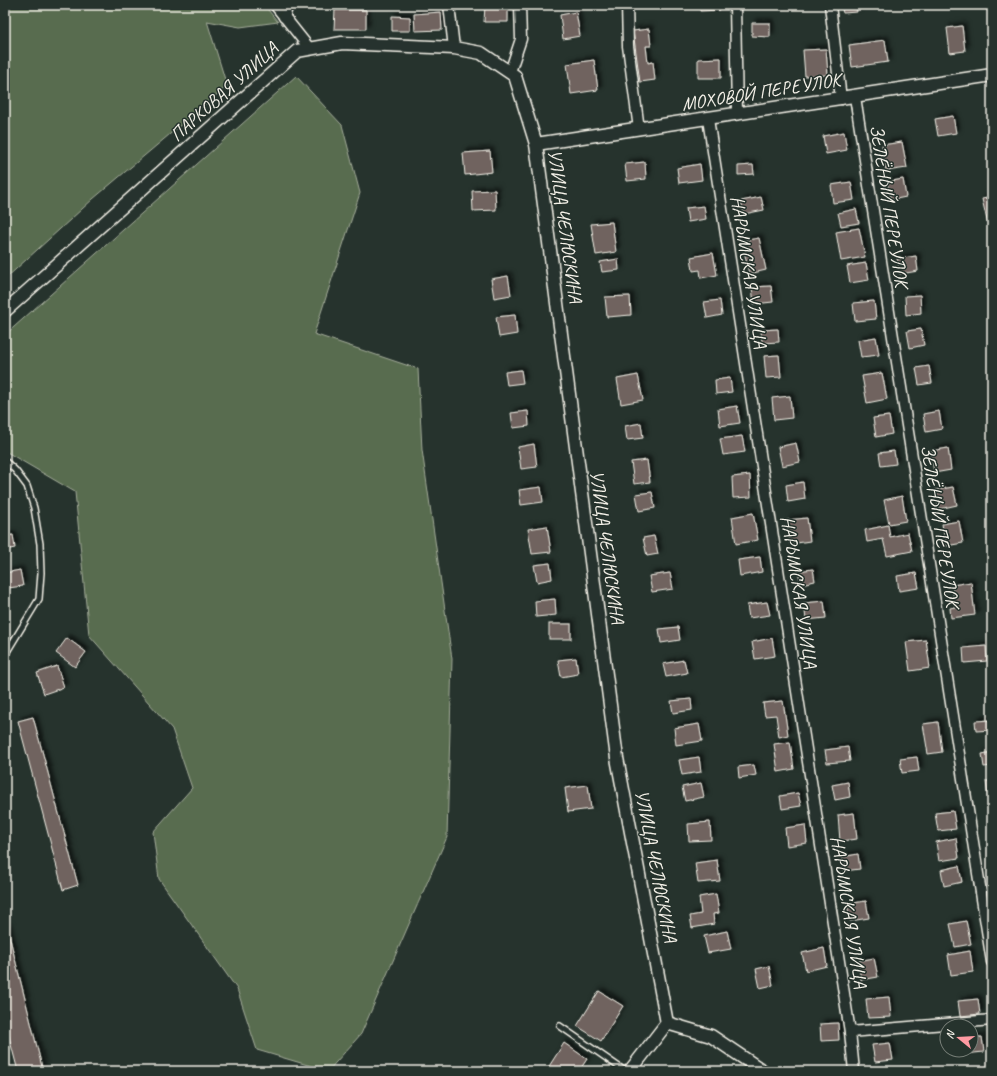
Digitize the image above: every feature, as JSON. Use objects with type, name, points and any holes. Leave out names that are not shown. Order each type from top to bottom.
[{"type":"street","points":[[275,5],[310,49]]},
{"type":"street","points":[[284,17],[288,5]]},
{"type":"street","points":[[449,5],[454,48]]},
{"type":"street","points":[[513,74],[521,39],[520,5]]},
{"type":"street","points":[[627,5],[628,46],[638,129]]},
{"type":"street","points":[[735,5],[737,114]]},
{"type":"street","points":[[830,5],[841,99]]},
{"type":"street","name":"ПАРКОВАЯ УЛИЦА","points":[[5,311],[297,51],[342,43],[454,48],[481,53],[513,74]]},
{"type":"street","name":"УЛИЦА ЧЕЛЮСКИНА","points":[[513,74],[536,144],[617,758],[667,1023]]},
{"type":"street","name":"МОХОВОЙ ПЕРЕУЛОК","points":[[536,144],[992,76]]},
{"type":"street","name":"ЗЕЛЁНЫЙ ПЕРЕУЛОК","points":[[855,97],[992,962]]},
{"type":"street","name":"НАРЫМСКАЯ УЛИЦА","points":[[708,119],[850,1032],[854,1071]]},
{"type":"street","points":[[850,1032],[992,1020]]},
{"type":"street","points":[[630,1071],[667,1023],[711,1036],[763,1071]]},
{"type":"lane","points":[[5,461],[15,470],[27,486],[34,508],[40,544],[41,573],[40,599],[5,655]]},
{"type":"lane","points":[[560,1026],[625,1071]]},
{"type":"green space","points":[[5,5],[264,5],[278,22],[240,27],[207,21],[227,86],[93,199],[5,279]]},
{"type":"green space","points":[[296,76],[342,125],[360,193],[314,334],[418,369],[422,450],[452,659],[447,837],[361,1034],[328,1071],[257,1050],[237,989],[159,879],[153,832],[192,788],[172,729],[89,635],[75,492],[5,451],[5,335]]},
{"type":"building","points":[[485,5],[508,5],[508,22],[484,22]]},
{"type":"building","points":[[700,5],[720,5],[720,10],[700,11]]},
{"type":"building","points":[[841,5],[856,5],[857,12],[843,13]]},
{"type":"building","points":[[335,10],[366,10],[366,29],[334,29]]},
{"type":"building","points":[[441,12],[442,30],[415,31],[414,14]]},
{"type":"building","points":[[576,12],[580,36],[563,39],[560,15]]},
{"type":"building","points":[[392,16],[410,17],[410,31],[392,31]]},
{"type":"building","points":[[752,23],[770,23],[770,37],[752,36]]},
{"type":"building","points":[[962,26],[965,51],[950,53],[947,28]]},
{"type":"building","points":[[649,29],[651,46],[646,46],[648,63],[653,62],[655,80],[640,82],[633,31]]},
{"type":"building","points":[[885,40],[888,62],[852,67],[849,45]]},
{"type":"building","points":[[826,49],[828,75],[805,76],[803,50]]},
{"type":"building","points":[[721,58],[721,78],[698,78],[698,59]]},
{"type":"building","points":[[594,60],[598,90],[571,94],[567,64]]},
{"type":"building","points":[[953,116],[956,133],[938,136],[935,119]]},
{"type":"building","points":[[844,132],[847,150],[826,154],[823,136]]},
{"type":"building","points":[[902,142],[907,168],[886,171],[882,145]]},
{"type":"building","points":[[490,151],[492,172],[465,175],[463,153]]},
{"type":"building","points":[[645,162],[646,179],[627,181],[625,164]]},
{"type":"building","points":[[700,164],[702,180],[679,183],[677,168]]},
{"type":"building","points":[[753,165],[754,174],[738,175],[738,166]]},
{"type":"building","points":[[903,179],[906,197],[891,200],[887,182]]},
{"type":"building","points":[[851,182],[854,200],[833,203],[831,185]]},
{"type":"building","points":[[495,190],[496,210],[473,211],[472,191]]},
{"type":"building","points":[[761,197],[764,210],[744,214],[741,201]]},
{"type":"building","points":[[992,197],[992,232],[990,233],[982,199]]},
{"type":"building","points":[[704,206],[706,219],[688,222],[686,208]]},
{"type":"building","points":[[856,209],[859,223],[841,226],[838,213]]},
{"type":"building","points":[[612,222],[616,252],[596,255],[591,224]]},
{"type":"building","points":[[859,228],[865,257],[841,261],[836,232]]},
{"type":"building","points":[[759,238],[766,270],[749,274],[742,241]]},
{"type":"building","points":[[713,253],[717,275],[701,278],[700,270],[693,271],[691,257]]},
{"type":"building","points":[[916,256],[918,271],[900,274],[897,259]]},
{"type":"building","points":[[618,259],[619,270],[602,272],[600,262]]},
{"type":"building","points":[[866,263],[869,280],[850,283],[847,266]]},
{"type":"building","points":[[508,276],[511,295],[494,298],[491,279]]},
{"type":"building","points":[[771,286],[773,302],[754,304],[752,287]]},
{"type":"building","points":[[920,295],[921,313],[906,315],[905,296]]},
{"type":"building","points":[[630,296],[631,315],[607,317],[605,297]]},
{"type":"building","points":[[720,300],[722,315],[707,318],[704,302]]},
{"type":"building","points":[[874,301],[876,319],[855,321],[853,303]]},
{"type":"building","points":[[515,315],[517,334],[499,337],[496,317]]},
{"type":"building","points":[[778,329],[779,342],[762,343],[761,330]]},
{"type":"building","points":[[921,329],[924,345],[910,348],[907,331]]},
{"type":"building","points":[[876,337],[879,355],[861,357],[858,340]]},
{"type":"building","points":[[779,355],[781,377],[766,378],[764,356]]},
{"type":"building","points":[[929,366],[932,383],[919,385],[916,368]]},
{"type":"building","points":[[521,370],[523,383],[507,385],[505,372]]},
{"type":"building","points":[[882,373],[887,399],[867,403],[862,376]]},
{"type":"building","points":[[638,375],[643,400],[621,404],[617,379]]},
{"type":"building","points":[[730,378],[732,392],[716,394],[715,380]]},
{"type":"building","points":[[790,396],[792,418],[774,420],[772,398]]},
{"type":"building","points":[[737,406],[740,423],[720,426],[718,409]]},
{"type":"building","points":[[528,411],[529,426],[513,428],[511,413]]},
{"type":"building","points":[[939,411],[942,429],[926,432],[923,414]]},
{"type":"building","points":[[889,416],[892,434],[876,437],[873,418]]},
{"type":"building","points":[[641,423],[643,438],[627,440],[625,426]]},
{"type":"building","points":[[742,436],[745,452],[723,455],[720,439]]},
{"type":"building","points":[[796,443],[800,462],[782,466],[778,447]]},
{"type":"building","points":[[534,444],[537,467],[521,469],[518,447]]},
{"type":"building","points":[[948,448],[951,470],[934,473],[931,451]]},
{"type":"building","points":[[894,451],[896,464],[881,466],[879,453]]},
{"type":"building","points":[[647,460],[650,482],[634,484],[631,462]]},
{"type":"building","points":[[750,475],[751,497],[733,498],[732,477]]},
{"type":"building","points":[[803,482],[805,499],[788,502],[786,485]]},
{"type":"building","points":[[541,487],[543,502],[521,505],[519,490]]},
{"type":"building","points":[[953,487],[957,505],[939,509],[935,490]]},
{"type":"building","points":[[652,492],[655,508],[639,511],[636,494]]},
{"type":"building","points":[[902,496],[906,521],[889,524],[884,500]]},
{"type":"building","points":[[753,513],[758,540],[736,544],[732,517]]},
{"type":"building","points":[[807,518],[810,541],[790,544],[787,520]]},
{"type":"building","points":[[959,521],[963,543],[946,546],[942,524]]},
{"type":"building","points":[[888,525],[890,537],[908,533],[912,551],[887,556],[883,539],[867,542],[865,530]]},
{"type":"building","points":[[547,526],[551,552],[532,554],[528,529]]},
{"type":"building","points":[[13,535],[15,548],[5,550],[5,536]]},
{"type":"building","points":[[654,536],[658,554],[647,556],[643,538]]},
{"type":"building","points":[[760,557],[762,572],[740,576],[738,560]]},
{"type":"building","points":[[550,563],[552,579],[537,582],[534,565]]},
{"type":"building","points":[[813,569],[815,581],[801,584],[798,571]]},
{"type":"building","points":[[20,570],[23,586],[8,588],[5,573]]},
{"type":"building","points":[[670,573],[673,589],[652,592],[649,576]]},
{"type":"building","points":[[916,573],[919,588],[899,591],[897,576]]},
{"type":"building","points":[[971,582],[975,615],[951,618],[950,608],[955,607],[952,585]]},
{"type":"building","points":[[555,599],[556,615],[536,617],[535,601]]},
{"type":"building","points":[[824,601],[826,618],[806,620],[804,603]]},
{"type":"building","points":[[767,602],[770,615],[749,618],[747,605]]},
{"type":"building","points":[[549,624],[571,624],[571,639],[549,639]]},
{"type":"building","points":[[678,627],[680,640],[661,643],[659,629]]},
{"type":"building","points":[[67,638],[86,652],[75,667],[56,653]]},
{"type":"building","points":[[772,638],[775,656],[755,659],[752,642]]},
{"type":"building","points":[[926,640],[930,668],[910,671],[906,642]]},
{"type":"building","points":[[986,646],[987,661],[964,663],[963,648]]},
{"type":"building","points":[[576,658],[578,674],[561,677],[558,660]]},
{"type":"building","points":[[684,660],[687,673],[666,677],[663,664]]},
{"type":"building","points":[[57,666],[64,687],[44,694],[37,673]]},
{"type":"building","points":[[691,699],[692,710],[673,713],[671,701]]},
{"type":"building","points":[[783,701],[788,735],[779,737],[776,715],[765,716],[763,703]]},
{"type":"building","points":[[33,717],[78,885],[63,890],[18,721]]},
{"type":"building","points":[[992,720],[992,730],[976,731],[975,721]]},
{"type":"building","points":[[938,722],[942,752],[928,754],[923,724]]},
{"type":"building","points":[[699,724],[702,741],[676,745],[674,728]]},
{"type":"building","points":[[790,742],[794,769],[778,772],[774,744]]},
{"type":"building","points":[[848,747],[850,761],[827,763],[825,750]]},
{"type":"building","points":[[992,752],[992,766],[984,767],[982,754]]},
{"type":"building","points":[[699,757],[701,772],[682,775],[679,760]]},
{"type":"building","points":[[917,757],[919,771],[902,773],[900,759]]},
{"type":"building","points":[[754,765],[756,775],[739,778],[738,767]]},
{"type":"building","points":[[986,781],[992,781],[992,796],[988,797]]},
{"type":"building","points":[[848,782],[850,797],[835,800],[832,785]]},
{"type":"building","points":[[701,783],[704,797],[685,801],[682,787]]},
{"type":"building","points":[[588,785],[591,809],[568,812],[565,788]]},
{"type":"building","points":[[798,793],[801,806],[782,809],[780,796]]},
{"type":"building","points":[[953,811],[956,829],[938,831],[935,813]]},
{"type":"building","points":[[854,813],[857,839],[840,841],[838,815]]},
{"type":"building","points":[[710,822],[711,840],[689,841],[688,824]]},
{"type":"building","points":[[805,825],[807,843],[787,846],[785,828]]},
{"type":"building","points":[[956,838],[959,858],[939,861],[936,842]]},
{"type":"building","points":[[858,854],[860,869],[844,871],[842,857]]},
{"type":"building","points":[[717,860],[720,881],[698,883],[695,863]]},
{"type":"building","points":[[959,866],[962,882],[944,886],[941,870]]},
{"type":"building","points":[[716,894],[719,913],[713,914],[714,924],[692,928],[690,916],[701,914],[699,897]]},
{"type":"building","points":[[866,901],[869,918],[850,921],[847,904]]},
{"type":"building","points":[[966,921],[971,944],[955,947],[950,924]]},
{"type":"building","points":[[7,927],[43,1071],[18,1071],[5,1022],[5,928]]},
{"type":"building","points":[[727,931],[731,949],[708,953],[704,936]]},
{"type":"building","points":[[824,948],[827,966],[806,971],[802,953]]},
{"type":"building","points":[[970,951],[973,972],[951,975],[948,955]]},
{"type":"building","points":[[874,958],[878,977],[861,980],[858,961]]},
{"type":"building","points":[[769,966],[773,985],[760,988],[756,969]]},
{"type":"building","points":[[599,991],[623,1006],[601,1041],[577,1026]]},
{"type":"building","points":[[889,997],[891,1017],[868,1018],[866,999]]},
{"type":"building","points":[[978,999],[980,1014],[960,1016],[958,1001]]},
{"type":"building","points":[[838,1023],[839,1040],[821,1041],[820,1024]]},
{"type":"building","points":[[979,1037],[982,1037],[984,1052],[979,1052]]},
{"type":"building","points":[[564,1043],[587,1059],[579,1071],[546,1071]]},
{"type":"building","points":[[890,1043],[893,1060],[875,1062],[872,1045]]}]
